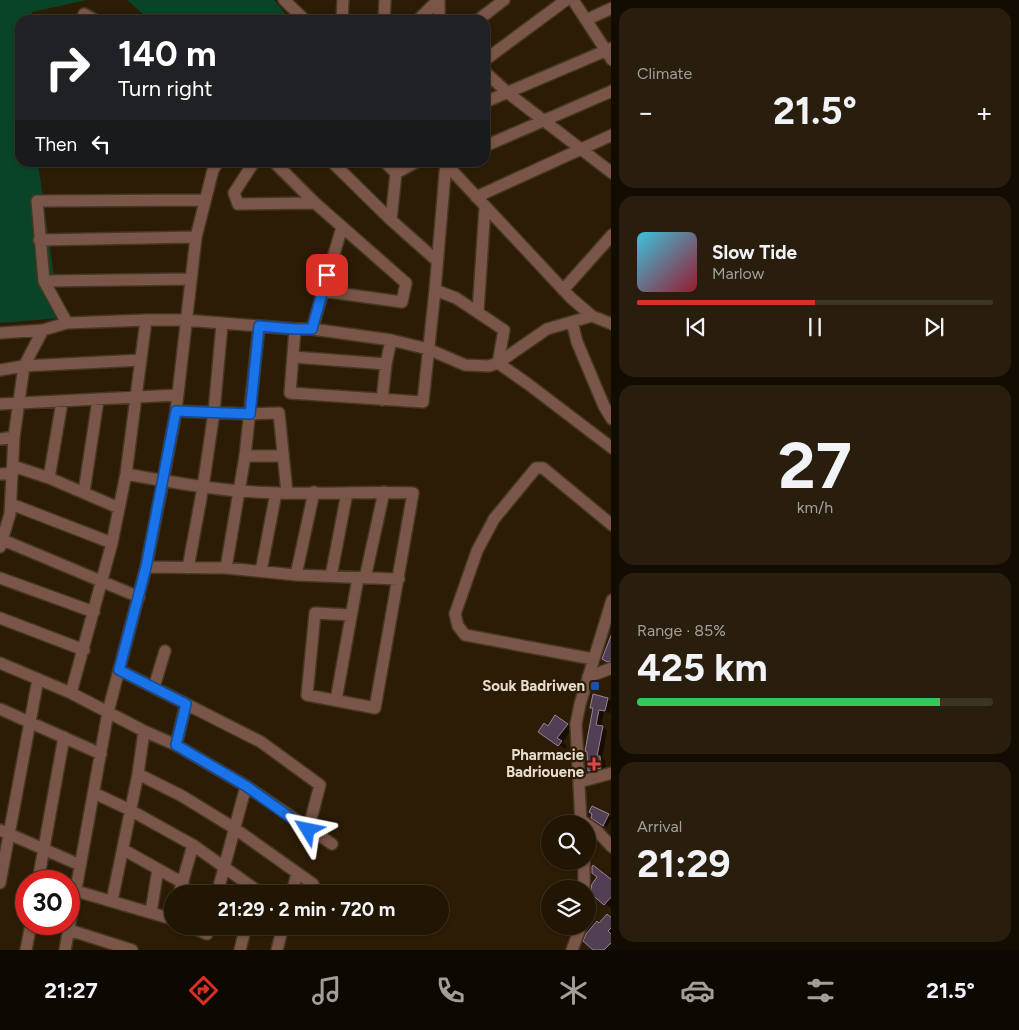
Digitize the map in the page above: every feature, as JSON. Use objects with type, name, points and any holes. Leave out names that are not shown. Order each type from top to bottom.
[{"type":"street","points":[[284,0],[300,15]]},
{"type":"street","points":[[342,15],[343,0]]},
{"type":"street","points":[[384,15],[385,0]]},
{"type":"street","points":[[423,15],[438,0]]},
{"type":"street","points":[[438,0],[439,15]]},
{"type":"street","points":[[484,15],[504,0]]},
{"type":"street","points":[[490,56],[566,0]]},
{"type":"street","points":[[490,100],[609,53],[573,0]]},
{"type":"street","points":[[586,20],[611,8]]},
{"type":"street","points":[[490,77],[508,93],[546,120],[611,172]]},
{"type":"street","points":[[490,144],[611,91]]},
{"type":"street","points":[[476,198],[611,135]]},
{"type":"street","points":[[79,870],[108,712],[139,598],[163,481],[176,411],[176,395],[196,237],[204,200],[215,167]]},
{"type":"street","points":[[251,167],[234,193],[238,204],[315,203]]},
{"type":"street","points":[[279,167],[315,203],[406,283],[402,302],[322,291]]},
{"type":"street","points":[[337,167],[391,220],[436,260]]},
{"type":"street","points":[[390,167],[396,173]]},
{"type":"street","points":[[396,173],[407,167]]},
{"type":"street","points":[[295,329],[290,393],[423,402],[435,290],[445,167]]},
{"type":"street","points":[[449,167],[563,290],[592,316],[611,324]]},
{"type":"street","points":[[391,220],[396,173]]},
{"type":"street","points":[[67,322],[44,281],[37,201],[204,200]]},
{"type":"street","points":[[478,312],[485,207]]},
{"type":"street","points":[[312,329],[342,227]]},
{"type":"street","points":[[563,290],[611,236]]},
{"type":"street","points":[[39,240],[196,237]]},
{"type":"street","points":[[44,281],[192,279]]},
{"type":"street","points":[[435,290],[456,298],[504,330],[498,363]]},
{"type":"street","points":[[0,333],[43,330],[67,322],[186,320],[312,329],[391,340],[428,349],[465,365],[489,366],[498,363],[547,329],[592,316]]},
{"type":"street","points":[[71,693],[103,581],[126,474],[146,320]]},
{"type":"street","points":[[572,322],[578,342],[604,406],[611,416]]},
{"type":"street","points":[[188,568],[214,412],[222,324]]},
{"type":"street","points":[[226,568],[245,456],[259,326]]},
{"type":"street","points":[[43,330],[24,366],[14,438],[13,470],[2,543],[103,581],[139,598]]},
{"type":"street","points":[[382,400],[391,340]]},
{"type":"street","points":[[293,357],[386,364]]},
{"type":"street","points":[[0,370],[24,366],[141,360]]},
{"type":"street","points":[[498,363],[611,447]]},
{"type":"street","points":[[0,404],[176,395]]},
{"type":"street","points":[[84,492],[98,400]]},
{"type":"street","points":[[49,478],[62,402]]},
{"type":"street","points":[[176,411],[250,414],[279,413],[283,456],[281,493],[261,572]]},
{"type":"street","points":[[0,439],[14,438]]},
{"type":"street","points":[[245,456],[283,456]]},
{"type":"street","points":[[593,659],[465,635],[458,626],[454,614],[477,551],[494,519],[536,468],[543,468],[611,524]]},
{"type":"street","points":[[0,474],[13,470],[49,478],[119,508]]},
{"type":"street","points":[[126,474],[203,487],[240,491],[281,493],[413,493],[375,708],[307,695],[314,613],[351,614]]},
{"type":"street","points":[[296,575],[314,492]]},
{"type":"street","points":[[336,700],[351,614],[384,492]]},
{"type":"street","points":[[331,576],[347,493]]},
{"type":"street","points":[[7,511],[112,543]]},
{"type":"street","points":[[146,567],[226,568],[296,575],[399,579]]},
{"type":"street","points":[[0,578],[94,612]]},
{"type":"street","points":[[581,815],[576,724],[593,659],[611,603]]},
{"type":"street","points":[[0,618],[84,650]]},
{"type":"street","points":[[154,687],[165,651]]},
{"type":"street","points":[[0,663],[71,693],[144,731],[176,745],[246,786],[308,830],[332,844]]},
{"type":"street","points":[[588,677],[611,668]]},
{"type":"street","points":[[119,670],[261,742],[320,785],[308,830]]},
{"type":"street","points":[[0,883],[4,832],[30,722],[38,679]]},
{"type":"street","points":[[176,745],[186,704]]},
{"type":"street","points":[[0,709],[101,754]]},
{"type":"street","points":[[112,901],[124,850],[144,731]]},
{"type":"street","points":[[40,870],[64,737]]},
{"type":"street","points":[[138,774],[182,796],[234,828],[313,884]]},
{"type":"street","points":[[579,782],[609,776]]},
{"type":"street","points":[[219,885],[246,786]]},
{"type":"street","points":[[94,793],[130,810],[193,845],[248,885]]},
{"type":"street","points":[[596,830],[611,846]]},
{"type":"street","points":[[4,832],[80,865]]},
{"type":"street","points":[[182,885],[193,845]]},
{"type":"street","points":[[124,850],[158,870],[177,885]]},
{"type":"street","points":[[151,912],[158,870]]},
{"type":"street","points":[[294,885],[297,873]]},
{"type":"street","points":[[80,891],[164,916]]},
{"type":"street","points":[[26,950],[29,935]]},
{"type":"street","points":[[65,950],[68,935]]},
{"type":"street","points":[[80,935],[106,946],[132,950]]},
{"type":"street","points":[[240,950],[244,935]]},
{"type":"street","points":[[277,950],[281,935]]},
{"type":"street","points":[[572,950],[578,935]]},
{"type":"green space","points":[[0,0],[87,0],[32,12],[32,15],[15,15],[15,167],[39,167],[60,318],[0,323]]},
{"type":"green space","points":[[127,0],[274,0],[286,15],[144,15]]},
{"type":"building","points":[[611,636],[611,661],[607,662],[602,659]]},
{"type":"building","points":[[593,694],[608,698],[605,711],[599,710],[596,725],[603,726],[597,756],[600,756],[601,768],[588,771],[587,752],[585,751],[593,708],[590,708]]},
{"type":"building","points":[[555,715],[568,724],[557,738],[562,741],[558,746],[538,732],[544,723],[548,726]]},
{"type":"building","points":[[592,806],[609,814],[603,826],[596,821],[596,815],[592,815],[589,812]]},
{"type":"building","points":[[596,867],[611,879],[611,897],[604,905],[596,898],[595,880],[597,877],[592,873],[592,870],[596,870]]},
{"type":"building","points":[[607,914],[611,917],[611,928],[608,931],[611,934],[611,943],[604,950],[593,950],[583,941],[586,935],[596,935],[597,921],[599,923]]},
{"type":"place","name":"Souk Badriwen","points":[[595,686]]},
{"type":"place","name":"Pharmacie Badriouene","points":[[594,764]]},
{"type":"route","points":[[308,830],[246,786],[176,745],[186,704],[119,670],[146,567],[176,411],[250,414],[259,326],[312,329],[327,275]]}]
